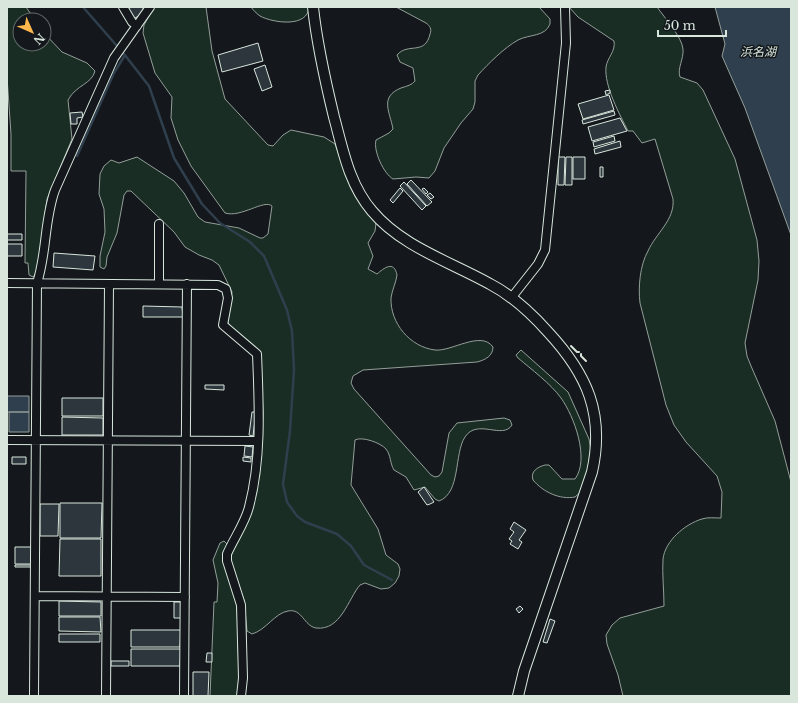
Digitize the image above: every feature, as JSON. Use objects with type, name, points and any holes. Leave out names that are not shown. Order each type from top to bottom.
[{"type":"street","points":[[123,7],[132,22],[137,26]]},
{"type":"street","points":[[34,696],[37,283],[41,273],[49,210],[55,190],[111,64],[150,7]]},
{"type":"street","points":[[314,7],[321,63],[345,161],[353,181],[364,200],[382,222],[404,239],[489,283],[512,297],[532,315],[577,367],[588,392],[596,431],[593,472],[524,671],[518,696]]},
{"type":"street","points":[[512,297],[538,264],[545,250],[566,43],[565,7]]},
{"type":"street","points":[[159,224],[159,284]]},
{"type":"street","points":[[7,283],[188,284],[218,285],[226,289],[228,298],[223,325],[257,354],[260,413],[258,442],[249,507],[230,548],[227,561],[241,605],[243,678],[241,696]]},
{"type":"street","points":[[106,696],[109,284]]},
{"type":"street","points":[[184,696],[188,284]]},
{"type":"street","points":[[7,440],[258,442]]},
{"type":"street","points":[[35,596],[185,597]]},
{"type":"green space","points":[[7,7],[26,7],[29,12],[12,12],[12,52],[52,52],[52,41],[62,52],[87,63],[95,71],[91,79],[75,91],[68,100],[72,139],[47,199],[37,272],[33,277],[29,275],[28,263],[25,263],[26,171],[11,171],[11,134],[7,77]]},
{"type":"green space","points":[[154,7],[206,7],[212,51],[225,99],[268,145],[273,146],[283,135],[291,130],[324,137],[335,144],[352,190],[376,223],[375,231],[368,243],[373,256],[368,269],[377,274],[388,267],[396,270],[397,275],[391,298],[392,307],[394,316],[403,332],[417,344],[435,350],[442,350],[474,341],[488,342],[493,347],[492,353],[488,357],[477,362],[363,370],[353,376],[351,383],[354,389],[431,475],[435,477],[439,476],[442,472],[449,433],[457,423],[504,418],[510,420],[512,425],[503,431],[476,429],[465,437],[459,453],[451,490],[446,497],[439,501],[435,499],[425,487],[414,490],[406,477],[394,470],[389,454],[384,447],[376,442],[362,439],[355,440],[351,485],[378,529],[386,555],[398,564],[400,569],[399,576],[395,583],[389,588],[381,589],[365,583],[360,585],[343,613],[332,625],[325,628],[312,627],[297,612],[288,611],[283,612],[257,632],[252,634],[247,631],[244,600],[230,560],[261,453],[263,413],[260,356],[228,323],[232,292],[219,265],[185,247],[174,232],[131,191],[127,191],[124,195],[117,233],[107,257],[106,266],[104,269],[100,267],[100,256],[105,232],[104,209],[99,194],[100,174],[104,166],[111,160],[119,163],[137,157],[174,181],[184,193],[198,217],[205,222],[239,228],[260,238],[263,238],[268,234],[272,206],[268,204],[238,213],[225,213],[191,166],[178,140],[171,118],[172,97],[155,73],[143,33],[144,25]]},
{"type":"green space","points":[[251,7],[309,7],[307,14],[303,18],[296,21],[281,22],[260,16]]},
{"type":"green space","points":[[396,7],[539,7],[550,19],[550,24],[545,31],[513,43],[497,56],[478,75],[475,81],[475,102],[473,109],[461,123],[444,148],[435,171],[429,178],[416,177],[393,179],[386,172],[380,162],[376,150],[376,140],[393,129],[388,111],[388,100],[390,96],[394,92],[415,81],[413,68],[400,62],[397,55],[406,49],[424,45],[428,41],[431,32],[429,25]]},
{"type":"green space","points":[[569,7],[657,7],[682,44],[683,53],[679,70],[680,77],[697,83],[703,90],[735,159],[757,240],[759,261],[758,280],[745,343],[747,356],[775,421],[791,482],[791,696],[623,696],[618,675],[607,644],[606,635],[612,625],[620,618],[664,606],[663,559],[668,546],[677,534],[696,521],[706,518],[721,518],[722,492],[717,476],[686,442],[674,425],[666,405],[640,303],[639,290],[641,269],[645,257],[651,244],[668,220],[673,207],[673,199],[655,139],[642,143],[633,131],[628,131],[613,100],[607,83],[606,67],[614,48],[614,41],[578,17]]},
{"type":"green space","points":[[521,350],[568,392],[589,439],[591,451],[588,471],[582,491],[575,497],[569,498],[552,494],[533,480],[533,474],[537,468],[545,465],[549,465],[562,479],[575,479],[579,471],[581,449],[575,426],[566,406],[552,387],[518,358],[516,355]]},
{"type":"green space","points":[[224,541],[227,544],[237,601],[238,696],[210,696],[214,602],[217,602],[218,583],[213,560],[220,543]]},
{"type":"water","name":"浜名湖","points":[[715,7],[791,7],[791,235],[745,108],[722,56],[725,44]]},
{"type":"water","points":[[7,396],[29,396],[29,412],[7,412]]},
{"type":"water","points":[[9,412],[29,412],[29,432],[9,432]]},
{"type":"building","points":[[129,7],[142,7],[145,11],[134,19],[129,12]]},
{"type":"building","points":[[258,43],[263,61],[222,72],[218,55]]},
{"type":"building","points":[[265,65],[272,87],[262,91],[254,69]]},
{"type":"building","points":[[610,90],[610,93],[606,95],[605,91]]},
{"type":"building","points":[[609,95],[614,110],[583,119],[578,104]]},
{"type":"building","points":[[614,111],[615,115],[583,124],[582,120]]},
{"type":"building","points":[[82,112],[83,117],[77,118],[77,124],[71,124],[70,113]]},
{"type":"building","points":[[620,118],[627,131],[592,141],[588,127]]},
{"type":"building","points":[[614,136],[615,141],[594,147],[593,142]]},
{"type":"building","points":[[620,141],[621,147],[595,154],[594,149]]},
{"type":"building","points":[[558,157],[565,157],[564,185],[558,185]]},
{"type":"building","points":[[566,157],[572,157],[572,185],[565,185]]},
{"type":"building","points":[[573,157],[585,157],[585,179],[573,179]]},
{"type":"building","points":[[600,167],[603,167],[603,177],[600,177]]},
{"type":"building","points":[[411,180],[432,202],[427,206],[407,184]]},
{"type":"building","points":[[404,182],[426,206],[422,210],[400,186]]},
{"type":"building","points":[[400,188],[403,191],[393,203],[390,200]]},
{"type":"building","points":[[424,188],[428,192],[426,194],[422,189]]},
{"type":"building","points":[[430,193],[434,197],[431,199],[427,195]]},
{"type":"building","points":[[7,234],[22,234],[22,240],[7,240]]},
{"type":"building","points":[[7,244],[22,244],[22,256],[7,256]]},
{"type":"building","points":[[54,253],[95,256],[93,270],[53,267]]},
{"type":"building","points":[[143,306],[182,307],[183,317],[143,317]]},
{"type":"building","points":[[205,385],[224,385],[224,390],[205,389]]},
{"type":"building","points":[[62,398],[103,398],[103,416],[62,416]]},
{"type":"building","points":[[252,412],[256,412],[253,436],[249,435]]},
{"type":"building","points":[[62,417],[103,418],[103,435],[62,435]]},
{"type":"building","points":[[245,446],[253,447],[252,457],[244,456]]},
{"type":"building","points":[[12,457],[26,457],[26,464],[12,464]]},
{"type":"building","points":[[243,457],[251,458],[251,462],[243,461]]},
{"type":"building","points":[[424,487],[434,502],[427,505],[418,492]]},
{"type":"building","points":[[60,503],[102,503],[101,538],[60,538]]},
{"type":"building","points":[[40,504],[59,504],[58,536],[40,536]]},
{"type":"building","points":[[514,522],[526,530],[519,540],[522,542],[518,549],[510,544],[512,541],[509,539],[514,532],[510,529]]},
{"type":"building","points":[[60,539],[101,539],[101,576],[59,576]]},
{"type":"building","points":[[15,547],[32,547],[31,564],[15,564]]},
{"type":"building","points":[[15,565],[31,565],[31,567],[15,567]]},
{"type":"building","points":[[59,601],[101,602],[101,616],[59,616]]},
{"type":"building","points":[[174,602],[181,602],[181,618],[174,618]]},
{"type":"building","points":[[520,606],[523,609],[519,613],[516,609]]},
{"type":"building","points":[[59,617],[100,617],[101,632],[59,631]]},
{"type":"building","points":[[550,619],[555,621],[547,643],[543,642]]},
{"type":"building","points":[[131,630],[181,630],[180,647],[131,647]]},
{"type":"building","points":[[59,634],[100,634],[100,642],[59,642]]},
{"type":"building","points":[[131,649],[181,649],[180,666],[131,666]]},
{"type":"building","points":[[207,653],[212,653],[212,662],[206,662]]},
{"type":"building","points":[[111,661],[129,661],[129,666],[111,666]]},
{"type":"building","points":[[193,672],[209,672],[208,696],[193,696]]},
{"type":"waterway","points":[[83,7],[117,46]]},
{"type":"waterway","points":[[124,54],[149,86],[174,158],[202,204],[220,223],[250,242],[264,256],[287,310],[292,331],[294,370],[290,431],[283,484],[287,502],[297,516],[305,522],[337,534],[351,546],[364,565],[392,580]]},
{"type":"waterway","points":[[77,156],[114,73],[125,55]]},
{"type":"wall","points":[[571,346],[579,352]]},
{"type":"wall","points":[[581,354],[586,361]]}]
